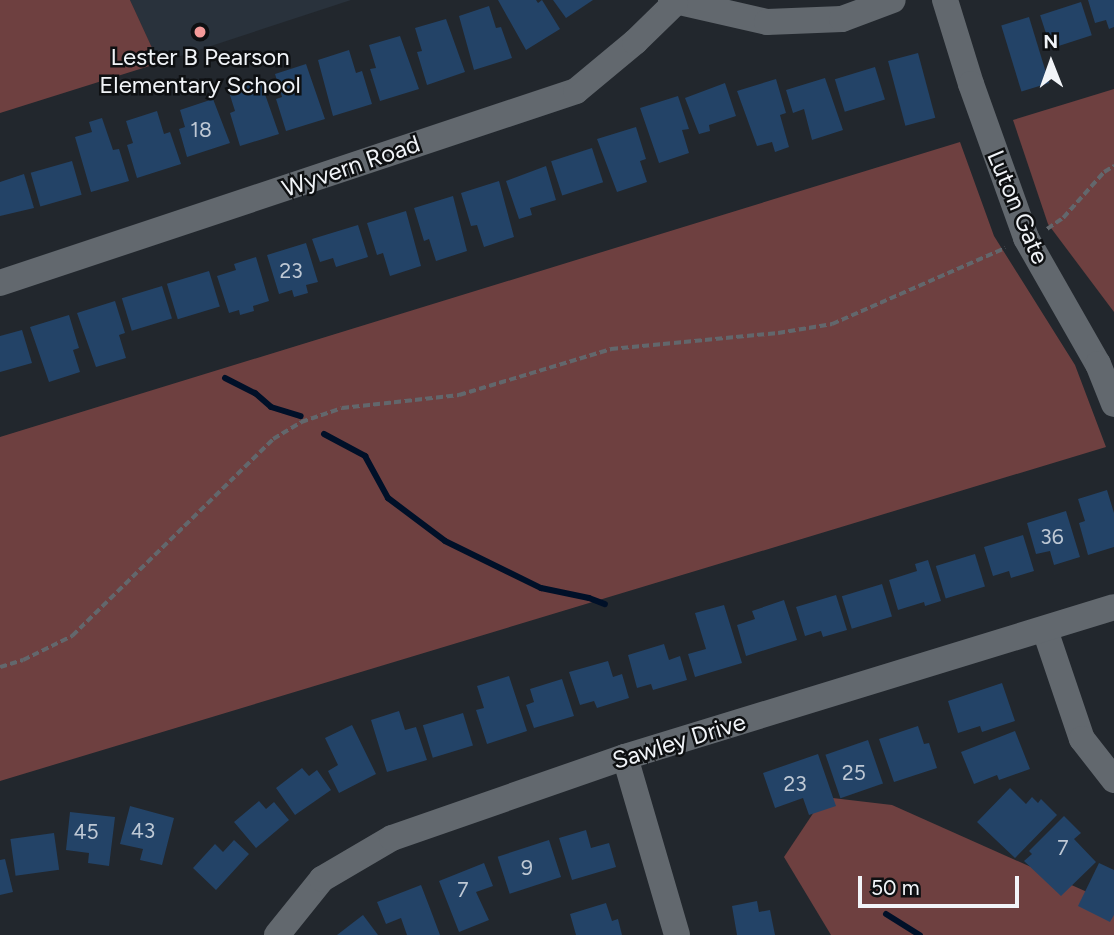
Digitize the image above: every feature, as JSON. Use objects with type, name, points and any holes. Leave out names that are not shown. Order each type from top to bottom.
[{"type":"street","points":[[673,1],[767,22],[842,19],[893,0]]},
{"type":"street","name":"Luton Gate","points":[[945,0],[971,84],[1026,238],[1098,364],[1114,404]]},
{"type":"street","name":"Wyvern Road","points":[[0,283],[576,91],[635,41],[673,1]]},
{"type":"street","name":"Sawley Drive","points":[[277,935],[322,879],[392,838],[625,757],[1114,607]]},
{"type":"street","points":[[1045,630],[1082,739],[1114,780]]},
{"type":"street","points":[[625,757],[677,935]]},
{"type":"path","points":[[1039,232],[1063,218],[1104,172],[1114,166]]},
{"type":"path","points":[[0,667],[23,660],[72,636],[273,439],[301,422],[342,408],[459,395],[611,349],[778,333],[832,324],[1006,247]]},
{"type":"shaded area","points":[[0,0],[130,0],[159,63],[0,113]]},
{"type":"shaded area","name":"Lester B Pearson Elementary School","points":[[130,0],[351,0],[159,63]]},
{"type":"shaded area","points":[[1114,89],[1114,312],[1048,224],[1013,120]]},
{"type":"shaded area","points":[[960,142],[994,236],[1075,365],[1106,447],[0,781],[0,437]]},
{"type":"shaded area","points":[[824,797],[892,805],[1114,904],[1114,935],[831,935],[784,857]]},
{"type":"building","points":[[498,0],[536,0],[538,3],[542,0],[560,29],[526,50]]},
{"type":"building","points":[[553,0],[593,0],[566,18]]},
{"type":"building","points":[[1088,0],[1114,0],[1114,27],[1109,29],[1106,20],[1095,23]]},
{"type":"building","points":[[1081,2],[1092,35],[1051,49],[1040,15]]},
{"type":"building","points":[[489,6],[496,28],[501,27],[512,58],[474,70],[459,16]]},
{"type":"building","points":[[1029,17],[1049,83],[1021,91],[1001,25]]},
{"type":"building","points":[[446,19],[465,72],[427,85],[417,52],[422,51],[415,28]]},
{"type":"building","points":[[400,36],[419,89],[380,101],[370,69],[376,68],[369,45]]},
{"type":"building","points":[[349,50],[356,73],[362,71],[372,104],[333,116],[318,60]]},
{"type":"building","points":[[918,53],[935,118],[905,126],[888,61]]},
{"type":"building","points":[[306,64],[325,119],[286,131],[276,99],[282,97],[275,74]]},
{"type":"building","points":[[875,67],[885,100],[845,112],[835,79]]},
{"type":"building","points":[[825,78],[843,130],[812,140],[804,109],[793,113],[786,90]]},
{"type":"building","points":[[776,79],[786,113],[780,115],[789,147],[775,152],[772,142],[757,146],[737,91]]},
{"type":"building","points":[[260,80],[279,134],[240,146],[230,113],[235,111],[228,89]]},
{"type":"building","points":[[725,83],[736,116],[709,125],[710,131],[699,134],[685,98]]},
{"type":"building","points":[[678,96],[689,129],[682,130],[689,153],[659,163],[640,108]]},
{"type":"building","points":[[213,99],[230,143],[187,157],[179,129],[185,127],[180,110]]},
{"type":"building","points":[[157,111],[164,134],[170,132],[181,164],[137,178],[127,145],[133,143],[126,121]]},
{"type":"building","points":[[102,118],[113,150],[119,149],[129,181],[91,192],[75,137],[92,132],[89,122]]},
{"type":"building","points":[[636,127],[646,159],[640,161],[647,182],[617,192],[597,139]]},
{"type":"building","points":[[592,148],[603,182],[562,196],[551,161]]},
{"type":"building","points":[[72,161],[82,195],[40,206],[31,173]]},
{"type":"building","points":[[546,166],[556,200],[530,208],[532,215],[519,219],[506,181]]},
{"type":"building","points":[[24,174],[34,208],[0,216],[0,182]]},
{"type":"building","points":[[499,181],[514,237],[484,247],[477,225],[471,226],[461,193]]},
{"type":"building","points":[[453,196],[467,251],[436,261],[429,239],[424,241],[414,208]]},
{"type":"building","points":[[406,211],[421,266],[390,276],[383,253],[377,255],[367,223]]},
{"type":"building","points":[[358,225],[368,257],[336,267],[333,258],[320,262],[312,239]]},
{"type":"building","points":[[306,243],[318,282],[306,285],[308,293],[294,297],[292,290],[279,294],[267,255]]},
{"type":"building","points":[[256,257],[269,301],[253,306],[254,311],[240,315],[239,310],[229,313],[217,276],[236,270],[234,264]]},
{"type":"building","points":[[209,271],[220,306],[178,319],[167,284]]},
{"type":"building","points":[[162,286],[172,319],[132,331],[122,298]]},
{"type":"building","points":[[115,301],[125,333],[119,335],[126,358],[96,367],[77,313]]},
{"type":"building","points":[[69,315],[79,348],[73,350],[80,372],[49,382],[30,327]]},
{"type":"building","points":[[22,330],[32,363],[0,372],[0,336]]},
{"type":"building","points":[[1107,490],[1114,513],[1114,547],[1088,555],[1079,523],[1085,521],[1078,499]]},
{"type":"building","points":[[1066,511],[1080,557],[1054,565],[1050,551],[1036,554],[1027,523]]},
{"type":"building","points":[[1023,535],[1034,571],[1011,578],[1009,571],[993,576],[984,547]]},
{"type":"building","points":[[975,554],[985,587],[946,599],[936,566]]},
{"type":"building","points":[[928,560],[941,601],[925,606],[924,602],[898,610],[889,580],[917,571],[915,564]]},
{"type":"building","points":[[882,584],[892,617],[852,629],[842,596]]},
{"type":"building","points":[[836,595],[847,630],[823,637],[821,631],[805,636],[796,607]]},
{"type":"building","points":[[784,600],[797,640],[746,656],[737,625],[755,619],[752,611]]},
{"type":"building","points":[[724,605],[742,663],[695,677],[688,654],[706,649],[695,613]]},
{"type":"building","points":[[664,644],[669,660],[680,656],[687,680],[653,690],[651,684],[637,688],[628,655]]},
{"type":"building","points":[[608,661],[613,677],[622,674],[629,698],[597,708],[594,701],[580,705],[569,672]]},
{"type":"building","points":[[509,676],[527,731],[487,744],[476,710],[484,708],[477,686]]},
{"type":"building","points":[[562,679],[574,716],[534,728],[526,705],[534,702],[530,689]]},
{"type":"building","points":[[1002,683],[1015,721],[982,732],[980,726],[958,733],[948,701]]},
{"type":"building","points":[[399,711],[405,730],[416,727],[427,760],[387,772],[371,720]]},
{"type":"building","points":[[463,713],[473,746],[433,758],[423,725]]},
{"type":"building","points":[[352,725],[376,774],[339,793],[328,771],[338,765],[325,738]]},
{"type":"building","points":[[918,726],[924,744],[929,743],[937,768],[894,782],[879,739]]},
{"type":"building","points":[[1015,731],[1030,769],[999,780],[997,775],[974,784],[961,752]]},
{"type":"building","points":[[868,740],[883,783],[840,798],[825,755]]},
{"type":"building","points":[[818,754],[836,806],[809,815],[803,798],[775,808],[763,773]]},
{"type":"building","points":[[302,768],[309,776],[317,770],[331,790],[295,815],[276,788]]},
{"type":"building","points":[[1010,788],[1026,804],[1032,797],[1038,803],[1041,799],[1057,815],[1015,858],[977,822]]},
{"type":"building","points":[[259,801],[266,809],[274,802],[289,820],[256,848],[234,822]]},
{"type":"building","points":[[130,806],[174,818],[162,865],[140,860],[143,849],[120,844]]},
{"type":"building","points":[[70,812],[115,817],[109,866],[88,863],[89,853],[66,850]]},
{"type":"building","points":[[1064,816],[1081,833],[1074,839],[1096,862],[1061,896],[1024,861],[1032,854],[1029,851]]},
{"type":"building","points":[[586,830],[591,848],[609,843],[616,867],[572,880],[559,838]]},
{"type":"building","points":[[54,833],[59,870],[16,876],[10,839]]},
{"type":"building","points":[[234,840],[249,854],[216,890],[193,868],[215,844],[223,852]]},
{"type":"building","points":[[549,840],[561,877],[510,894],[498,857]]},
{"type":"building","points":[[5,859],[13,892],[0,895],[0,860]]},
{"type":"building","points":[[484,863],[493,886],[476,892],[489,920],[459,932],[439,881]]},
{"type":"building","points":[[1099,863],[1114,870],[1114,915],[1110,922],[1078,906]]},
{"type":"building","points":[[421,885],[440,935],[407,935],[401,918],[386,924],[377,902]]},
{"type":"building","points":[[757,901],[759,912],[770,910],[775,935],[737,935],[732,906]]},
{"type":"building","points":[[606,903],[612,921],[618,919],[622,935],[576,935],[570,914]]},
{"type":"building","points":[[363,915],[378,935],[337,935]]},
{"type":"waterway","points":[[225,378],[255,393],[271,407],[301,416]]},
{"type":"waterway","points":[[324,434],[365,456],[388,498],[445,541],[541,588],[605,604]]},
{"type":"waterway","points":[[886,914],[920,935]]},
{"type":"place","name":"Lester B Pearson Elementary School","points":[[200,32]]}]
